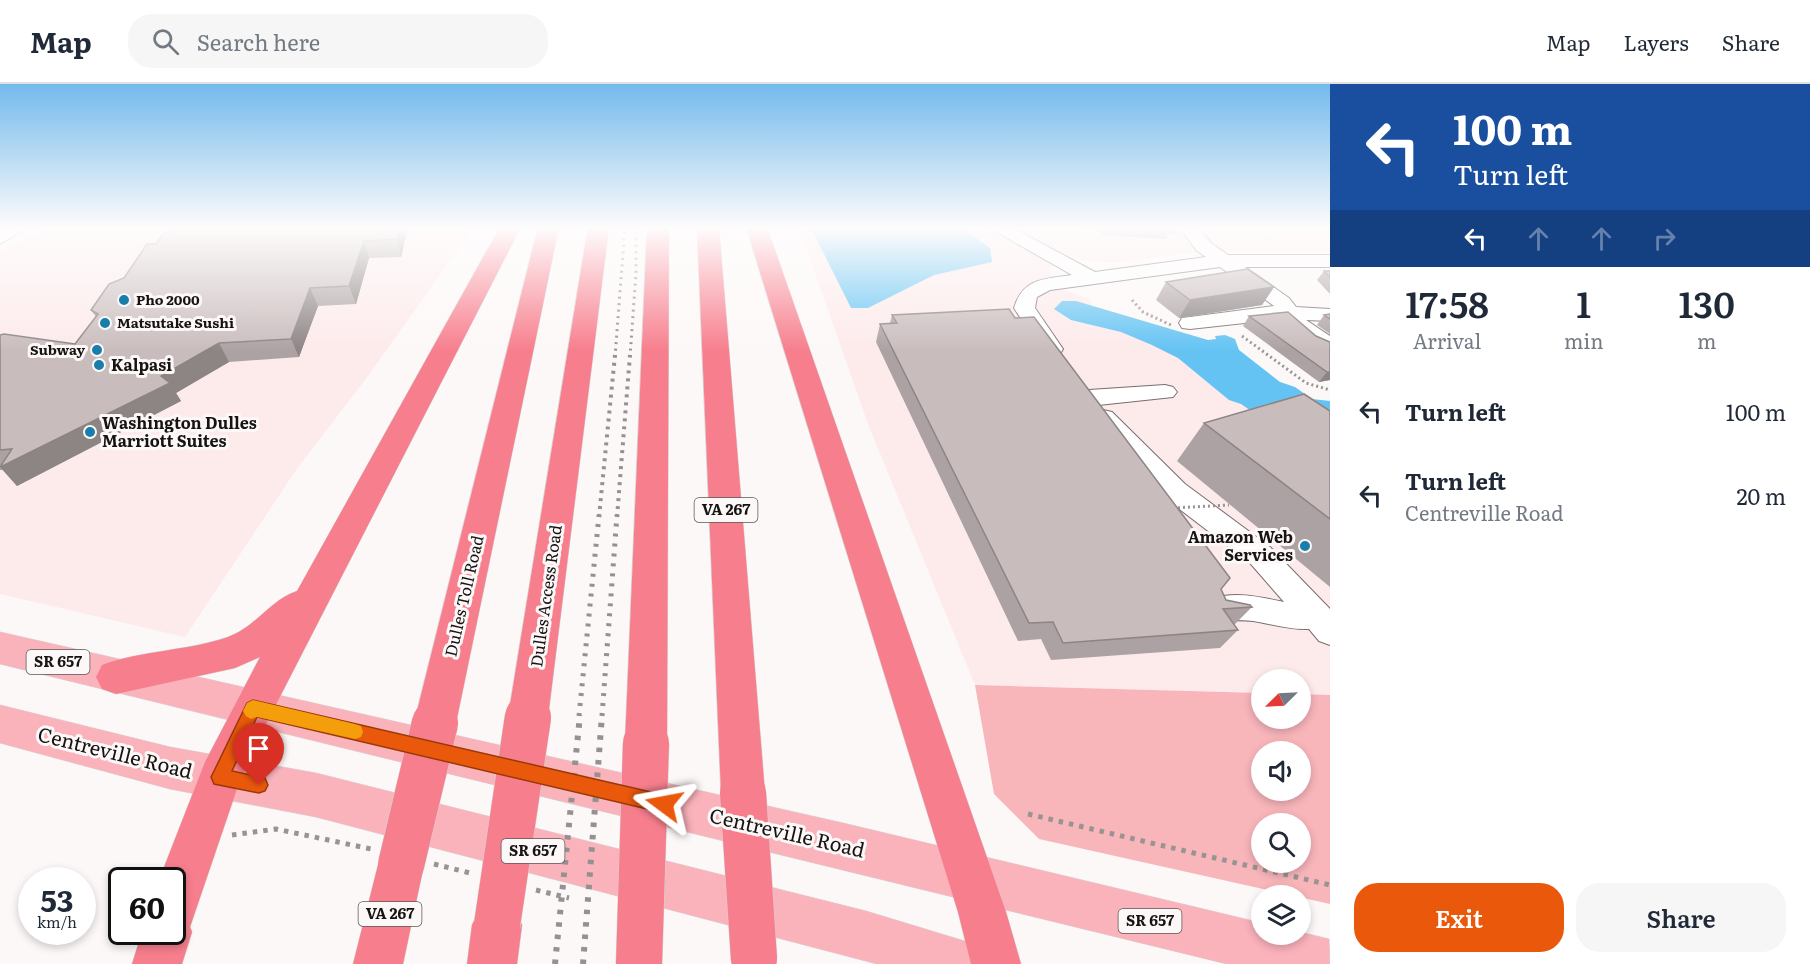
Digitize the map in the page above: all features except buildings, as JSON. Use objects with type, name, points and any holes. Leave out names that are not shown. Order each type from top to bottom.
[{"type":"highway","points":[[186,872],[220,777],[253,708],[489,268]]},
{"type":"highway","name":"Dulles Toll Road","points":[[378,964],[540,268]]},
{"type":"highway","name":"Dulles Access Road","points":[[495,944],[593,268]]},
{"type":"highway","points":[[639,964],[657,268]]},
{"type":"highway","points":[[654,408],[669,330],[674,268]]},
{"type":"highway","name":"VA 267","points":[[711,268],[754,962]]},
{"type":"highway","points":[[770,268],[971,879],[996,964]]},
{"type":"highway","points":[[116,677],[204,660],[248,646],[277,627],[323,578]]},
{"type":"highway","points":[[157,964],[162,945]]},
{"type":"main road","name":"Centreville Road","points":[[0,648],[832,843],[971,879],[1329,964]]},
{"type":"main road","name":"Centreville Road","points":[[0,724],[170,768],[316,795],[866,936],[963,964]]},
{"type":"street","points":[[1073,268],[1091,278]]},
{"type":"street","points":[[1168,268],[1045,285],[1028,294],[1024,303],[1026,313],[1038,340],[1071,374],[1117,434],[1175,491],[1260,555],[1322,624]]},
{"type":"street","points":[[1233,268],[1282,302],[1296,323],[1330,346]]},
{"type":"street","points":[[1183,325],[1289,312],[1330,315]]},
{"type":"street","points":[[1089,398],[1165,392]]},
{"type":"street","points":[[1222,608],[1252,608],[1322,624]]},
{"type":"path","points":[[1132,300],[1143,312],[1183,325]]},
{"type":"path","points":[[1236,333],[1306,383],[1330,390]]},
{"type":"path","points":[[1162,509],[1229,505]]},
{"type":"path","points":[[1028,814],[1330,885]]},
{"type":"shaded area","points":[[0,268],[445,268],[365,380],[296,470],[185,637],[0,594]]},
{"type":"shaded area","points":[[813,268],[1048,268],[1056,286],[1091,300],[1092,319],[1208,350],[1330,432],[1330,695],[1311,694],[1311,669],[1251,669],[1251,693],[975,685],[868,424]]},
{"type":"shaded area","points":[[975,685],[1251,693],[1251,729],[1311,729],[1311,694],[1330,695],[1330,904],[1311,900],[1311,885],[1251,886],[1039,839],[994,794]]},
{"type":"water","points":[[831,268],[965,268],[934,275],[868,308],[851,308]]},
{"type":"water","points":[[1062,301],[1076,301],[1208,340],[1216,339],[1215,336],[1225,335],[1235,339],[1239,350],[1280,382],[1295,387],[1312,399],[1330,401],[1330,464],[1241,404],[1229,400],[1178,358],[1121,332],[1071,320],[1054,309]]},
{"type":"railway","points":[[615,357],[622,268]]},
{"type":"railway","points":[[630,357],[636,268]]},
{"type":"railway","points":[[599,517],[615,355]]},
{"type":"railway","points":[[617,517],[630,355]]},
{"type":"railway","points":[[579,716],[599,515]]},
{"type":"railway","points":[[602,716],[617,515]]},
{"type":"railway","points":[[555,964],[580,715]]},
{"type":"railway","points":[[583,964],[602,715]]},
{"type":"slow traffic","points":[[251,711],[253,708],[355,732]]},
{"type":"place","name":"Pho 2000","points":[[124,300]]},
{"type":"place","name":"Matsutake Sushi","points":[[105,323]]},
{"type":"place","name":"Subway","points":[[97,350]]},
{"type":"place","name":"Kalpasi","points":[[99,365]]},
{"type":"place","name":"Washington Dulles Marriott Suites","points":[[90,432]]},
{"type":"place","name":"Amazon Web Services","points":[[1305,546]]},
{"type":"route","points":[[259,785],[220,777],[253,708],[664,804]]}]
